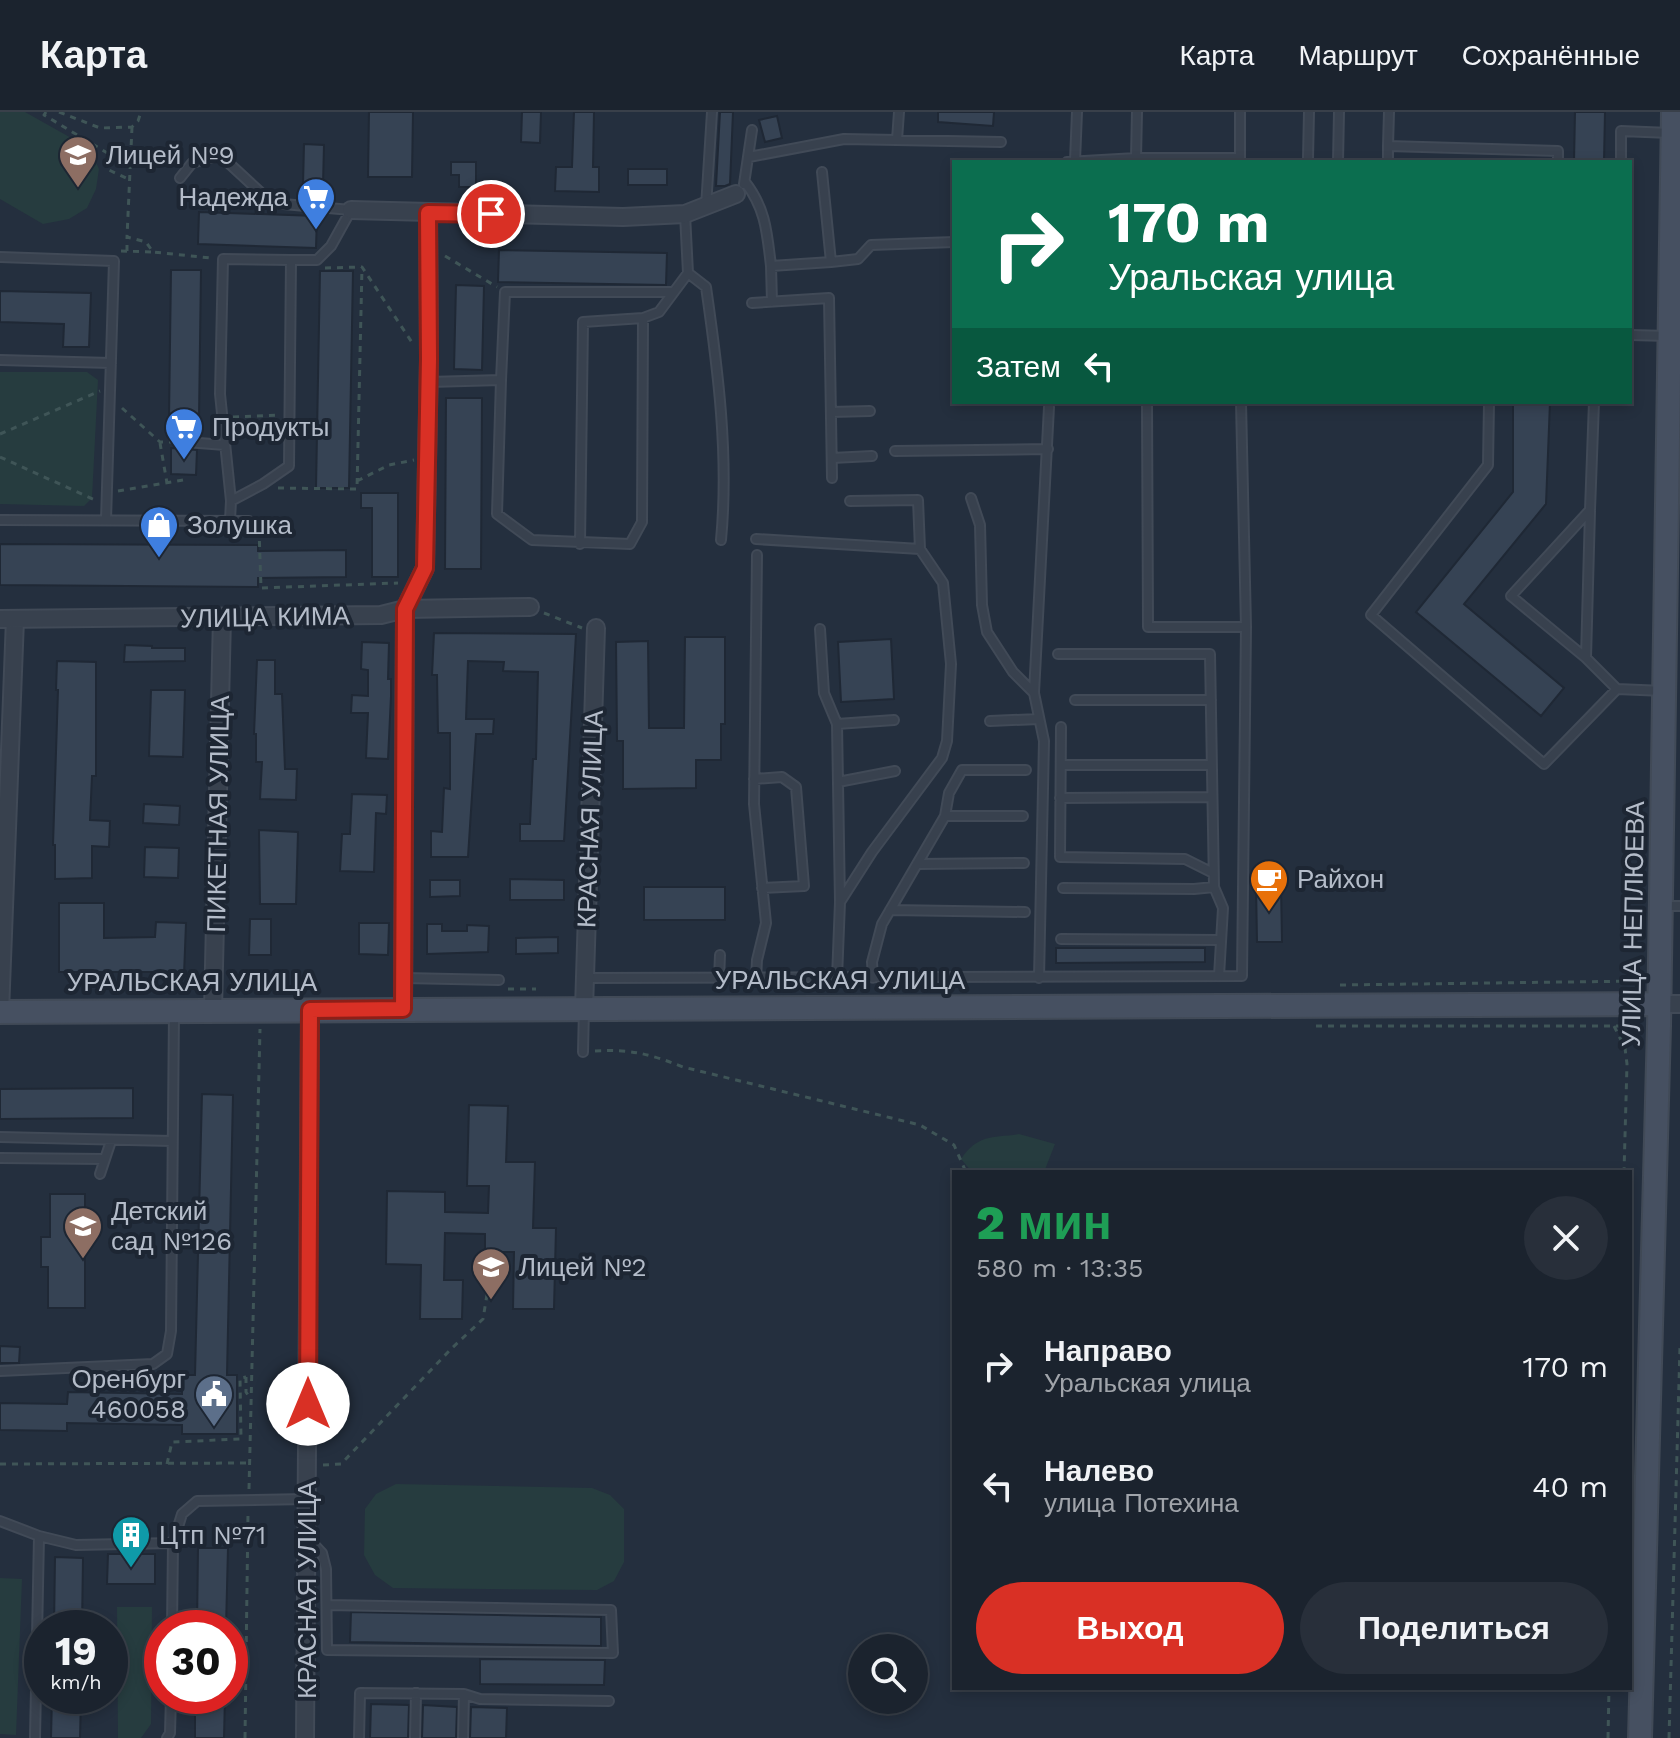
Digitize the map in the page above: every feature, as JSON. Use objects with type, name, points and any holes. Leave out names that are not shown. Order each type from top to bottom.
[{"type":"street","name":"УЛИЦА НЕПЛЮЕВА","points":[[1640,1738],[1670,1004],[1665,691],[1670,336],[1675,310],[1673,122]]},
{"type":"street","points":[[351,210],[623,217],[685,214],[706,208],[741,188]]},
{"type":"street","points":[[403,1009],[405,609],[425,568],[429,382],[428,213]]},
{"type":"street","name":"УЛИЦА КИМА","points":[[7,619],[381,615],[405,609],[530,607]]},
{"type":"street","name":"ПИКЕТНАЯ УЛИЦА","points":[[213,1010],[222,617]]},
{"type":"street","points":[[0,1012],[7,619]]},
{"type":"street","name":"КРАСНАЯ УЛИЦА","points":[[584,1009],[589,628]]},
{"type":"street","name":"УРАЛЬСКАЯ УЛИЦА","points":[[0,1012],[1670,1004]]},
{"type":"street","name":"КРАСНАЯ УЛИЦА","points":[[305,1738],[310,1010]]},
{"type":"lane","points":[[706,208],[712,112]]},
{"type":"lane","points":[[897,140],[899,112]]},
{"type":"lane","points":[[1075,160],[1077,112]]},
{"type":"lane","points":[[1136,158],[1137,112]]},
{"type":"lane","points":[[1095,160],[1240,160],[1240,112]]},
{"type":"lane","points":[[1308,159],[1309,112]]},
{"type":"lane","points":[[1338,160],[1339,112]]},
{"type":"lane","points":[[1388,160],[1389,112]]},
{"type":"lane","points":[[1621,160],[1621,131],[1673,122]]},
{"type":"lane","points":[[752,130],[741,188],[758,199],[766,223],[772,302]]},
{"type":"lane","points":[[749,157],[844,139],[1001,142]]},
{"type":"lane","points":[[1388,146],[1558,151],[1558,160]]},
{"type":"lane","points":[[180,178],[192,163],[220,155],[272,203],[351,210],[331,246],[317,260],[223,259],[220,394],[231,501],[230,520]]},
{"type":"lane","points":[[822,172],[831,262]]},
{"type":"lane","points":[[580,544],[583,322],[643,318],[659,312],[688,273],[685,214]]},
{"type":"lane","points":[[771,266],[858,259],[871,245],[952,242]]},
{"type":"lane","points":[[0,257],[114,261],[106,520]]},
{"type":"lane","points":[[231,501],[289,466],[291,260]]},
{"type":"lane","points":[[688,273],[706,287],[717,364],[725,500],[721,540]]},
{"type":"lane","points":[[643,318],[642,522],[630,544],[532,540],[497,514],[505,292],[673,292]]},
{"type":"lane","points":[[752,303],[829,298],[832,478]]},
{"type":"lane","points":[[1632,335],[1670,336]]},
{"type":"lane","points":[[0,360],[111,363]]},
{"type":"lane","points":[[429,382],[501,380]]},
{"type":"lane","points":[[1147,404],[1148,627],[1246,627]]},
{"type":"lane","points":[[585,978],[1242,976],[1246,627],[1241,404]]},
{"type":"lane","points":[[1489,404],[1488,465],[1371,615],[1544,764],[1617,689]]},
{"type":"lane","points":[[1586,658],[1594,404]]},
{"type":"lane","points":[[1039,978],[1044,741],[1034,693],[1049,407]]},
{"type":"lane","points":[[831,412],[870,411]]},
{"type":"lane","points":[[186,442],[225,445]]},
{"type":"lane","points":[[895,451],[1048,449]]},
{"type":"lane","points":[[832,458],[872,456]]},
{"type":"lane","points":[[971,498],[980,525],[981,591],[987,632],[1013,672],[1034,693]]},
{"type":"lane","points":[[840,902],[872,852],[942,758],[947,741],[951,664],[943,583],[920,549],[918,500],[850,501]]},
{"type":"lane","points":[[1590,510],[1511,596],[1586,658],[1617,689],[1665,691]]},
{"type":"lane","points":[[0,520],[249,521]]},
{"type":"lane","points":[[756,539],[920,549]]},
{"type":"lane","points":[[756,979],[766,923],[754,779],[757,555]]},
{"type":"lane","points":[[820,629],[824,693],[837,724],[840,902],[837,978]]},
{"type":"lane","points":[[1058,654],[1210,654],[1213,873],[1214,887],[1223,908],[1219,976]]},
{"type":"lane","points":[[1075,700],[1211,700]]},
{"type":"lane","points":[[990,721],[1039,719]]},
{"type":"lane","points":[[837,724],[894,720]]},
{"type":"lane","points":[[1061,727],[1060,857],[1185,859],[1213,873]]},
{"type":"lane","points":[[1061,765],[1211,765]]},
{"type":"lane","points":[[873,978],[872,962],[882,924],[945,816],[949,793],[962,770],[1026,770]]},
{"type":"lane","points":[[838,782],[895,771]]},
{"type":"lane","points":[[754,779],[782,777],[796,787],[804,886],[762,888]]},
{"type":"lane","points":[[1060,798],[1212,797]]},
{"type":"lane","points":[[945,816],[1023,816]]},
{"type":"lane","points":[[917,864],[1024,863]]},
{"type":"lane","points":[[1063,888],[1214,887]]},
{"type":"lane","points":[[890,910],[1025,912]]},
{"type":"lane","points":[[1061,939],[1220,940]]},
{"type":"lane","points":[[719,979],[720,955]]},
{"type":"lane","points":[[403,978],[499,980]]},
{"type":"lane","points":[[583,1052],[584,1009]]},
{"type":"lane","points":[[0,1371],[153,1364],[167,1354],[171,1331],[174,1011]]},
{"type":"lane","points":[[0,1137],[172,1141]]},
{"type":"lane","points":[[100,1174],[111,1141]]},
{"type":"lane","points":[[0,1158],[104,1159]]},
{"type":"lane","points":[[172,1610],[173,1543],[182,1514],[197,1501],[307,1499]]},
{"type":"lane","points":[[0,1521],[39,1536],[76,1545],[173,1543]]},
{"type":"lane","points":[[35,1738],[39,1536]]},
{"type":"lane","points":[[308,1538],[322,1553],[326,1569],[327,1650],[613,1653],[611,1610],[327,1605]]},
{"type":"lane","points":[[359,1738],[360,1693],[609,1701]]},
{"type":"lane","points":[[415,1738],[416,1693]]},
{"type":"lane","points":[[463,1738],[464,1694]]},
{"type":"lane","points":[[167,1738],[171,1714]]},
{"type":"path","points":[[46,112],[44,115],[109,154],[109,170],[130,179]]},
{"type":"path","points":[[59,112],[100,128],[132,127]]},
{"type":"path","points":[[141,112],[132,127],[127,251],[223,259]]},
{"type":"path","points":[[127,237],[146,242],[153,252]]},
{"type":"path","points":[[438,252],[505,292]]},
{"type":"path","points":[[317,260],[317,268],[362,267]]},
{"type":"path","points":[[362,267],[422,359],[429,359]]},
{"type":"path","points":[[263,484],[278,488],[357,489],[362,267]]},
{"type":"path","points":[[0,434],[110,387]]},
{"type":"path","points":[[110,397],[160,442],[167,483]]},
{"type":"path","points":[[222,417],[289,415]]},
{"type":"path","points":[[160,442],[186,442]]},
{"type":"path","points":[[0,457],[106,505]]},
{"type":"path","points":[[357,481],[389,465],[427,459]]},
{"type":"path","points":[[106,493],[183,480]]},
{"type":"path","points":[[249,521],[259,518],[261,588],[418,583]]},
{"type":"path","points":[[530,607],[589,628]]},
{"type":"path","points":[[1614,1026],[1625,1048],[1627,1064],[1624,1170]]},
{"type":"path","points":[[245,1738],[260,1029]]},
{"type":"path","points":[[583,1052],[623,1049],[646,1053],[683,1067],[920,1125],[954,1145],[965,1170]]},
{"type":"path","points":[[307,1465],[341,1464],[483,1319],[494,1252]]},
{"type":"path","points":[[1669,1738],[1680,1347]]},
{"type":"path","points":[[167,1464],[172,1442],[241,1439],[240,1378],[246,1377],[246,1392],[252,1402]]},
{"type":"path","points":[[0,1464],[249,1463]]},
{"type":"path","points":[[1608,1738],[1609,1690]]},
{"type":"green space","points":[[0,112],[25,112],[89,148],[99,169],[96,189],[87,208],[69,219],[43,224],[0,199]]},
{"type":"green space","points":[[0,372],[87,372],[98,380],[92,498],[84,506],[0,504]]},
{"type":"green space","points":[[1019,1134],[1055,1144],[1045,1170],[970,1170],[961,1159],[973,1145],[993,1137]]},
{"type":"green space","points":[[396,1484],[592,1488],[610,1495],[624,1509],[624,1562],[614,1581],[597,1590],[393,1588],[375,1575],[364,1555],[365,1509],[376,1494]]},
{"type":"green space","points":[[0,1578],[22,1579],[16,1735],[0,1734]]},
{"type":"green space","points":[[117,1607],[152,1607],[152,1610],[144,1610],[144,1714],[151,1714],[151,1724],[141,1738],[118,1738],[118,1714],[128,1714],[128,1610],[117,1610]]},
{"type":"building","points":[[369,112],[413,112],[412,177],[368,177]]},
{"type":"building","points":[[522,112],[541,112],[540,143],[521,142]]},
{"type":"building","points":[[574,112],[594,112],[593,167],[599,167],[599,192],[555,191],[556,167],[572,167]]},
{"type":"building","points":[[720,112],[733,112],[730,184],[725,186],[716,186]]},
{"type":"building","points":[[938,112],[994,112],[993,126],[938,122]]},
{"type":"building","points":[[1575,112],[1605,112],[1604,160],[1574,160]]},
{"type":"building","points":[[777,116],[782,138],[765,142],[759,120]]},
{"type":"building","points":[[304,144],[324,145],[323,185],[303,185]]},
{"type":"building","points":[[451,162],[476,162],[476,187],[459,187],[459,175],[451,175]]},
{"type":"building","points":[[628,169],[667,169],[667,185],[628,185]]},
{"type":"building","points":[[199,212],[317,216],[316,248],[198,244]]},
{"type":"building","points":[[499,250],[667,253],[666,285],[498,282]]},
{"type":"building","points":[[171,270],[201,270],[199,418],[169,418]]},
{"type":"building","points":[[320,271],[353,271],[349,488],[316,488]]},
{"type":"building","points":[[456,285],[484,286],[482,370],[454,369]]},
{"type":"building","points":[[0,291],[91,293],[89,347],[63,347],[64,324],[0,322]]},
{"type":"building","points":[[446,398],[482,398],[481,569],[445,569]]},
{"type":"building","points":[[1513,404],[1550,404],[1546,504],[1464,604],[1564,688],[1541,716],[1416,612],[1513,492]]},
{"type":"building","name":"Продукты","points":[[171,448],[197,450],[196,475],[171,474]]},
{"type":"building","points":[[361,493],[398,493],[398,577],[372,577],[372,508],[361,508]]},
{"type":"building","points":[[0,544],[258,545],[258,551],[346,550],[346,577],[258,578],[258,587],[0,585]]},
{"type":"building","points":[[434,633],[576,634],[564,841],[520,841],[520,824],[530,824],[533,759],[536,759],[538,672],[503,671],[504,662],[468,661],[466,719],[494,719],[493,734],[476,734],[468,857],[431,857],[431,831],[442,832],[444,788],[450,789],[450,733],[438,733],[437,675],[432,675]]},
{"type":"building","points":[[685,637],[725,637],[725,724],[721,724],[721,760],[696,760],[696,788],[623,789],[623,741],[617,741],[616,642],[648,641],[649,728],[684,728]]},
{"type":"building","points":[[891,639],[894,699],[841,702],[838,642]]},
{"type":"building","points":[[362,642],[389,643],[391,696],[388,759],[366,758],[368,713],[351,713],[352,695],[368,696],[368,670],[361,669]]},
{"type":"building","points":[[125,645],[185,648],[185,661],[124,662]]},
{"type":"building","points":[[257,660],[275,660],[275,694],[282,694],[285,769],[297,769],[296,800],[260,799],[262,762],[256,762],[254,734]]},
{"type":"building","points":[[57,661],[96,662],[96,776],[92,776],[90,820],[110,821],[109,847],[92,846],[92,878],[55,879]]},
{"type":"building","points":[[151,690],[185,690],[183,757],[149,756]]},
{"type":"building","points":[[352,794],[387,795],[386,814],[376,813],[374,872],[340,871],[342,834],[350,834]]},
{"type":"building","points":[[144,804],[180,806],[179,825],[143,823]]},
{"type":"building","points":[[259,830],[298,832],[296,904],[260,904]]},
{"type":"building","points":[[145,847],[179,848],[178,878],[144,877]]},
{"type":"building","points":[[510,879],[564,880],[564,900],[510,900]]},
{"type":"building","points":[[430,880],[460,880],[460,896],[430,897]]},
{"type":"building","name":"Райхон","points":[[1281,884],[1282,942],[1257,942],[1256,885]]},
{"type":"building","points":[[644,887],[725,887],[725,920],[644,920]]},
{"type":"building","points":[[59,903],[104,903],[104,938],[155,937],[156,922],[186,923],[184,975],[59,972]]},
{"type":"building","points":[[250,919],[271,919],[271,955],[249,955]]},
{"type":"building","points":[[359,923],[389,923],[388,955],[359,954]]},
{"type":"building","points":[[427,924],[442,924],[442,931],[467,931],[467,925],[489,926],[488,952],[427,954]]},
{"type":"building","points":[[558,937],[558,953],[516,954],[516,938]]},
{"type":"building","points":[[1056,948],[1205,948],[1205,962],[1056,963]]},
{"type":"building","points":[[133,1088],[133,1118],[0,1119],[0,1089]]},
{"type":"building","points":[[202,1094],[233,1095],[227,1375],[237,1375],[237,1434],[182,1434],[182,1425],[67,1423],[67,1431],[0,1430],[0,1403],[67,1404],[68,1392],[182,1394],[182,1375],[195,1375]]},
{"type":"building","points":[[469,1105],[508,1106],[506,1162],[535,1162],[533,1228],[556,1228],[554,1309],[513,1309],[514,1252],[485,1252],[485,1234],[445,1233],[444,1280],[463,1280],[462,1319],[420,1319],[421,1265],[386,1264],[387,1191],[445,1192],[445,1212],[488,1213],[489,1186],[467,1186]]},
{"type":"building","points":[[50,1194],[85,1194],[85,1308],[48,1308],[48,1267],[41,1267],[41,1237],[50,1237]]},
{"type":"building","points":[[0,1346],[20,1347],[19,1363],[0,1363]]},
{"type":"building","points":[[198,1548],[228,1548],[226,1610],[197,1610]]},
{"type":"building","name":"Цтп №71","points":[[108,1554],[155,1554],[155,1584],[107,1584]]},
{"type":"building","points":[[55,1557],[83,1558],[82,1610],[54,1610]]},
{"type":"building","points":[[351,1612],[601,1617],[601,1646],[350,1642]]},
{"type":"building","points":[[480,1659],[605,1660],[604,1685],[480,1684]]},
{"type":"building","points":[[371,1704],[409,1705],[408,1738],[370,1738]]},
{"type":"building","points":[[423,1705],[457,1707],[456,1738],[422,1738]]},
{"type":"building","points":[[471,1707],[507,1708],[506,1738],[470,1738]]},
{"type":"building","points":[[52,1714],[81,1714],[80,1738],[51,1738]]},
{"type":"building","points":[[195,1714],[225,1714],[224,1738],[195,1738]]},
{"type":"place","name":"Лицей №9","points":[[78,189]]},
{"type":"place","name":"Надежда","points":[[316,231]]},
{"type":"place","name":"Продукты","points":[[184,461]]},
{"type":"place","name":"Золушка","points":[[159,559]]},
{"type":"place","name":"Райхон","points":[[1269,913]]},
{"type":"place","name":"Детский сад №126","points":[[83,1260]]},
{"type":"place","name":"Лицей №2","points":[[491,1301]]},
{"type":"place","name":"Оренбург 460058","points":[[214,1428]]},
{"type":"place","name":"Цтп №71","points":[[131,1569]]},
{"type":"route","points":[[308,1404],[310,1010],[403,1009],[405,609],[425,568],[428,213],[491,214]]}]
